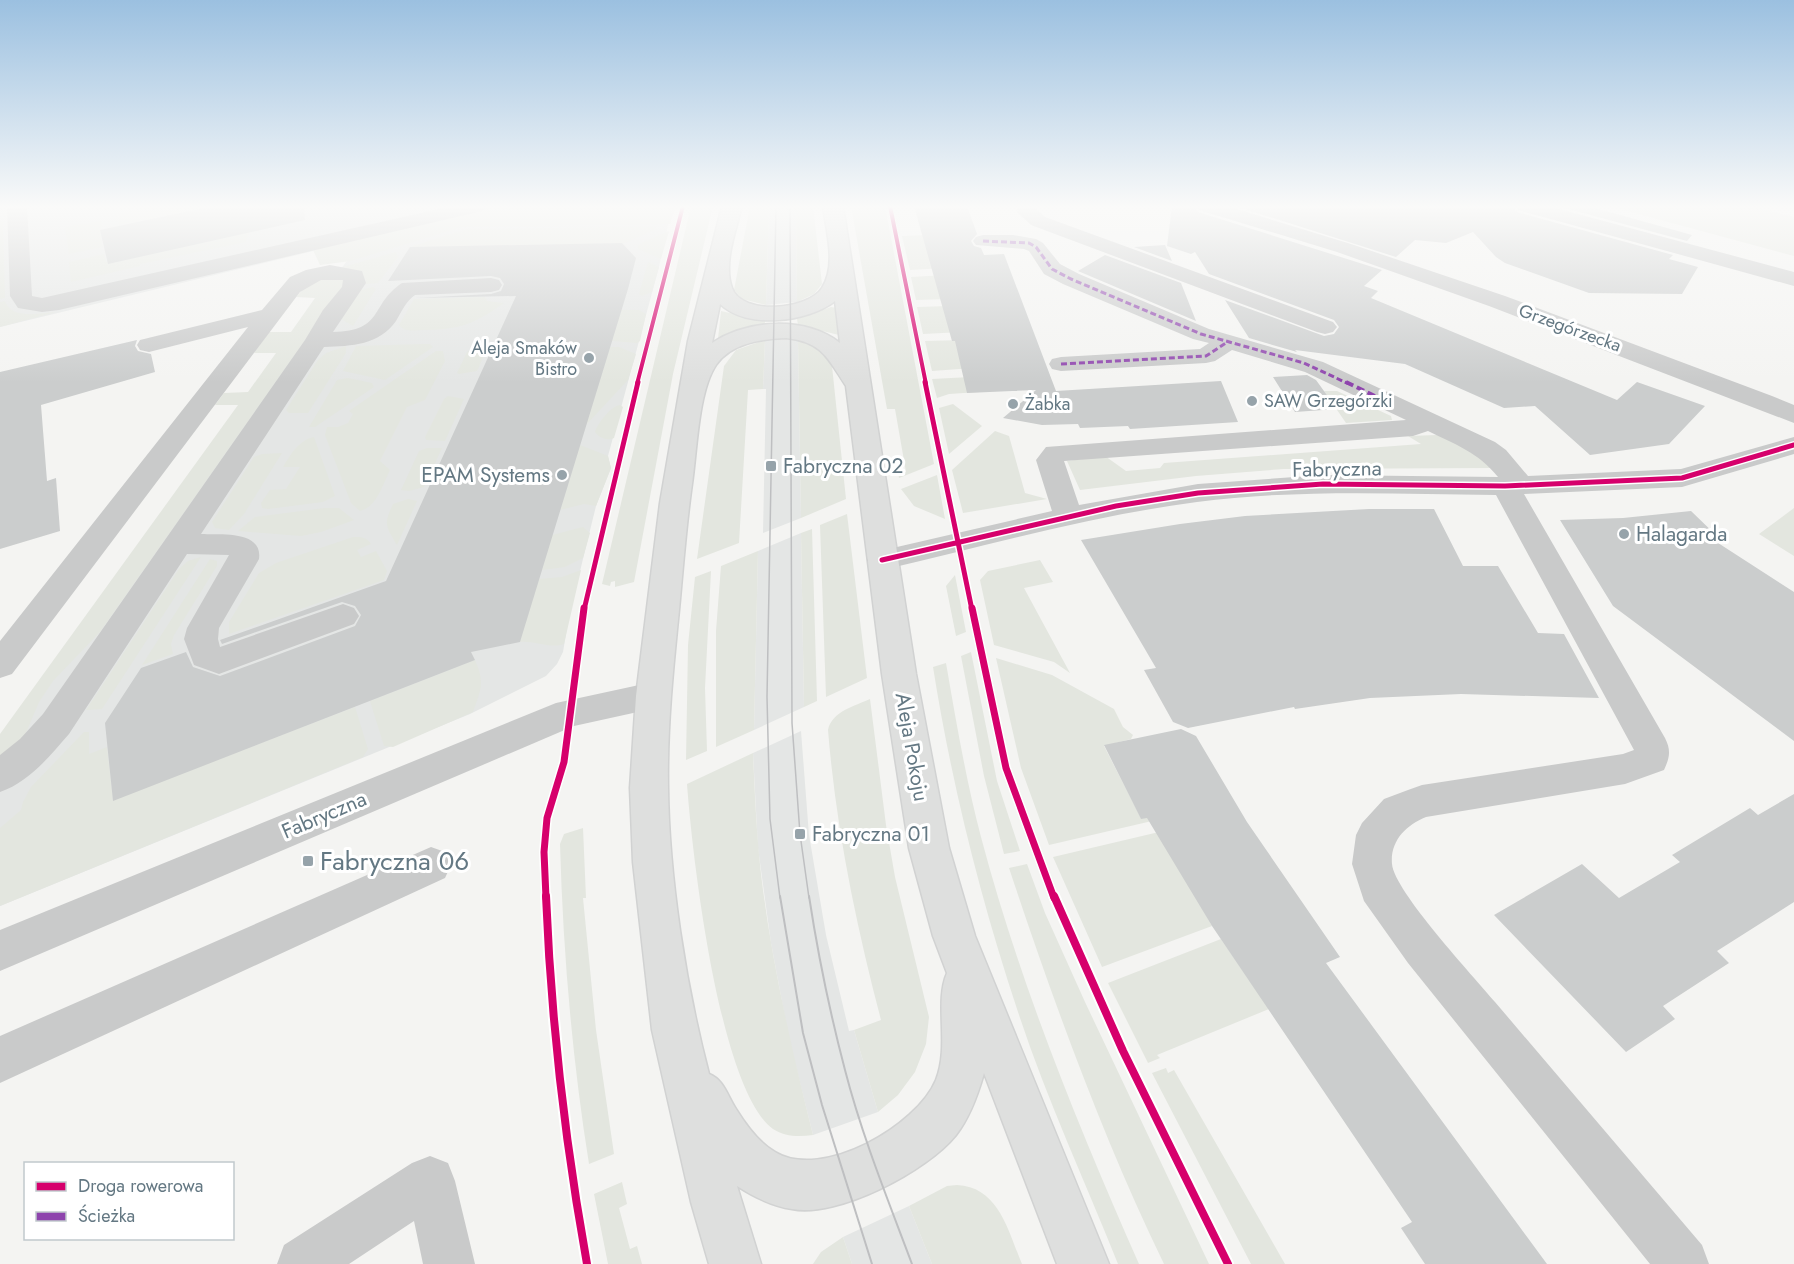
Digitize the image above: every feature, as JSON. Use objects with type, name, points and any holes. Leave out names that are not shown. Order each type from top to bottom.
[{"type":"main road","points":[[718,265],[702,331],[675,503],[653,696],[649,789],[653,862],[675,1030],[716,1202],[735,1264]]},
{"type":"main road","points":[[719,265],[719,282],[724,295],[741,308],[766,313],[798,310],[825,298],[836,282],[840,265]]},
{"type":"main road","name":"Aleja Pokoju","points":[[842,265],[882,560],[929,848],[954,936],[1083,1264]]},
{"type":"main road","points":[[693,390],[702,368],[716,351],[741,338],[782,331],[809,335],[829,346],[846,363],[859,390]]},
{"type":"main road","points":[[675,1030],[714,1119],[736,1153],[750,1166],[763,1174],[795,1185],[826,1185],[844,1179],[894,1156],[911,1145],[926,1132],[952,1099],[960,1078],[966,1032],[963,986],[954,936]]},
{"type":"street","points":[[20,265],[21,296],[27,303],[42,305],[223,265]]},
{"type":"street","points":[[1048,265],[1057,273],[1201,334],[1304,363],[1485,448],[1496,456],[1652,748],[1651,759],[1625,769],[1422,801],[1398,811],[1376,835],[1372,864],[1378,888],[1423,949],[1683,1264]]},
{"type":"street","points":[[1157,265],[1325,327]]},
{"type":"street","name":"Grzegórzecka","points":[[1393,265],[1497,301],[1794,415]]},
{"type":"street","points":[[1742,265],[1794,279]]},
{"type":"street","points":[[0,666],[292,287],[302,279],[327,273],[346,272],[354,276],[355,283],[352,289],[331,315],[317,340],[50,733],[33,750],[0,776]]},
{"type":"street","points":[[317,340],[354,338],[374,331],[401,292],[410,288],[491,285]]},
{"type":"street","points":[[247,343],[168,362],[143,354],[269,315]]},
{"type":"street","points":[[1061,364],[1206,356],[1229,341]]},
{"type":"street","points":[[1068,516],[1050,460],[1056,453],[1413,428],[1429,421]]},
{"type":"street","name":"Fabryczna","points":[[882,560],[1068,516],[1156,498],[1261,487],[1350,484],[1512,486],[1682,478],[1794,445]]},
{"type":"street","points":[[178,544],[221,543],[239,546],[245,551],[244,559],[203,628],[201,639],[206,656],[219,661],[343,616]]},
{"type":"street","name":"Fabryczna","points":[[0,951],[569,713],[653,696]]},
{"type":"street","points":[[0,1060],[431,865]]},
{"type":"street","points":[[303,1264],[430,1181],[449,1264]]},
{"type":"shaded area","points":[[0,265],[256,265],[0,327]]},
{"type":"shaded area","points":[[0,265],[4,265],[5,298],[0,299]]},
{"type":"shaded area","points":[[69,265],[140,265],[140,266],[71,282]]},
{"type":"shaded area","points":[[344,265],[659,265],[608,456],[611,468],[596,506],[569,616],[563,652],[557,664],[546,676],[470,714],[0,906],[0,750]]},
{"type":"shaded area","points":[[392,265],[378,283],[366,284],[361,273],[343,267]]},
{"type":"shaded area","points":[[647,265],[659,267],[652,292],[642,296],[639,294]]},
{"type":"shaded area","points":[[677,265],[699,265],[673,374],[634,582],[615,587],[615,581],[611,582],[610,586],[602,584]]},
{"type":"shaded area","points":[[739,265],[767,265],[766,305],[742,299],[734,290]]},
{"type":"shaded area","points":[[767,265],[797,265],[797,302],[766,305]]},
{"type":"shaded area","points":[[797,265],[820,265],[822,284],[814,294],[797,302]]},
{"type":"shaded area","points":[[861,265],[896,265],[934,464],[899,478],[898,472],[906,472],[895,409],[887,409]]},
{"type":"shaded area","points":[[909,265],[943,265],[944,268],[910,270]]},
{"type":"shaded area","points":[[946,275],[947,299],[916,300],[911,277]]},
{"type":"shaded area","points":[[321,279],[346,282],[100,632],[53,681],[39,702],[25,735],[0,758],[0,734],[238,405],[215,405],[224,393],[248,392],[276,353],[254,353],[269,332],[291,332],[315,298],[296,297],[304,288]]},
{"type":"shaded area","points":[[373,287],[376,289],[353,326],[341,319],[361,290]]},
{"type":"shaded area","points":[[485,297],[487,301],[504,303],[484,316],[458,327],[414,331],[401,328],[399,325],[414,299]]},
{"type":"shaded area","points":[[5,301],[13,311],[20,313],[56,312],[0,327],[0,302]]},
{"type":"shaded area","points":[[949,306],[962,332],[923,334],[917,307]]},
{"type":"shaded area","points":[[831,307],[837,308],[839,335],[798,325],[797,319]]},
{"type":"shaded area","points":[[621,310],[639,310],[646,314],[640,341],[637,343],[612,341]]},
{"type":"shaded area","points":[[721,311],[765,321],[765,325],[718,339]]},
{"type":"shaded area","points":[[765,340],[798,340],[801,518],[763,533]]},
{"type":"shaded area","points":[[765,340],[763,389],[748,390],[739,543],[697,559],[724,366],[736,350]]},
{"type":"shaded area","points":[[798,340],[819,349],[832,366],[846,499],[801,518]]},
{"type":"shaded area","points":[[965,340],[973,368],[932,371],[925,341]]},
{"type":"shaded area","points":[[430,344],[433,347],[385,380],[343,371],[356,346]]},
{"type":"shaded area","points":[[346,346],[346,353],[308,413],[289,413],[286,410],[318,360],[326,353]]},
{"type":"shaded area","points":[[610,347],[619,347],[636,354],[628,380],[586,425]]},
{"type":"shaded area","points":[[472,349],[487,349],[477,371],[457,373],[467,352]]},
{"type":"shaded area","points":[[436,351],[443,351],[445,361],[425,400],[407,407],[380,461],[390,470],[382,488],[371,505],[360,511],[351,503],[325,435],[327,427],[338,427],[348,423],[353,414],[349,411]]},
{"type":"shaded area","points":[[970,377],[979,392],[949,394],[937,398],[932,379]]},
{"type":"shaded area","points":[[348,378],[372,383],[374,387],[315,427],[309,427],[337,380]]},
{"type":"shaded area","points":[[1324,391],[1337,391],[1391,416],[1392,420],[1346,423]]},
{"type":"shaded area","points":[[448,396],[464,399],[445,441],[426,440],[425,437],[444,399]]},
{"type":"shaded area","points":[[953,404],[982,426],[949,454],[939,408]]},
{"type":"shaded area","points":[[620,405],[623,407],[614,438],[606,439],[599,436],[595,432],[602,420],[608,412]]},
{"type":"shaded area","points":[[995,431],[1009,436],[1025,493],[1047,499],[963,513],[952,470]]},
{"type":"shaded area","points":[[1437,435],[1474,450],[1493,468],[1284,469],[1196,476],[1080,490],[1067,461],[1105,456],[1126,471],[1160,468],[1164,463],[1421,444],[1408,436]]},
{"type":"shaded area","points":[[314,437],[335,496],[323,502],[262,508],[261,503],[270,490],[286,489],[300,467],[283,467],[292,453],[304,441]]},
{"type":"shaded area","points":[[580,445],[608,456],[611,468],[596,506],[584,504],[560,510]]},
{"type":"shaded area","points":[[427,448],[442,448],[424,487],[409,491],[401,490],[419,451]]},
{"type":"shaded area","points":[[282,453],[244,514],[229,530],[215,528],[212,522],[254,457],[262,454]]},
{"type":"shaded area","points":[[937,475],[945,519],[914,506],[901,489]]},
{"type":"shaded area","points":[[408,499],[417,501],[397,545],[388,529],[387,521],[393,504]]},
{"type":"shaded area","points":[[339,508],[354,520],[321,532],[301,536],[238,531],[255,517]]},
{"type":"shaded area","points":[[1794,508],[1794,556],[1759,534]]},
{"type":"shaded area","points":[[847,514],[867,678],[826,697],[820,525]]},
{"type":"shaded area","points":[[583,527],[590,533],[583,558],[565,567],[542,570],[552,535]]},
{"type":"shaded area","points":[[812,529],[817,701],[804,707],[801,533]]},
{"type":"shaded area","points":[[801,533],[804,707],[754,730],[758,551]]},
{"type":"shaded area","points":[[353,537],[364,538],[371,544],[357,550],[361,557],[376,551],[387,571],[384,580],[229,634],[229,622],[259,573],[276,563]]},
{"type":"shaded area","points":[[758,551],[754,730],[716,747],[716,631],[721,566]]},
{"type":"shaded area","points":[[201,557],[102,709],[86,710],[179,569],[188,561]]},
{"type":"shaded area","points":[[210,559],[217,561],[217,566],[174,635],[171,644],[173,654],[142,665]]},
{"type":"shaded area","points":[[1040,560],[1053,582],[1024,588],[1070,673],[1054,662],[994,645],[980,580],[988,571]]},
{"type":"shaded area","points":[[581,570],[564,644],[553,646],[519,642],[539,579],[562,577]]},
{"type":"shaded area","points":[[711,571],[705,688],[707,751],[686,760],[688,645],[695,577]]},
{"type":"shaded area","points":[[955,575],[966,632],[956,636],[946,586]]},
{"type":"shaded area","points":[[971,652],[997,781],[1020,851],[1004,854],[984,776],[961,656]]},
{"type":"shaded area","points":[[996,658],[1052,675],[1114,709],[1123,727],[1133,735],[1131,739],[1104,746],[1141,818],[1151,817],[1152,821],[1049,845],[1021,768]]},
{"type":"shaded area","points":[[475,660],[481,686],[473,712],[393,747],[384,746],[370,701]]},
{"type":"shaded area","points":[[946,663],[976,816],[996,892],[1032,1000],[1072,1107],[1139,1264],[1118,1264],[1042,1078],[1005,972],[980,886],[949,756],[933,667]]},
{"type":"shaded area","points":[[870,699],[895,877],[929,1017],[926,1044],[915,1072],[898,1095],[878,1112],[854,1030],[881,1020],[848,876],[836,804],[828,730],[834,718],[839,714]]},
{"type":"shaded area","points":[[355,707],[368,749],[363,757],[0,906],[0,828],[21,810],[31,787],[84,732],[89,732],[89,754],[107,747],[113,800]]},
{"type":"shaded area","points":[[801,731],[809,835],[826,935],[849,1031],[854,1030],[878,1112],[813,1135],[789,1039],[771,943],[758,848],[753,753]]},
{"type":"shaded area","points":[[753,753],[759,856],[767,921],[798,1074],[813,1135],[782,1134],[773,1129],[754,1106],[737,1068],[723,1021],[702,913],[687,784]]},
{"type":"shaded area","points":[[583,828],[586,898],[583,898],[596,1030],[614,1154],[589,1164],[569,1004],[560,844],[564,834]]},
{"type":"shaded area","points":[[1159,832],[1212,926],[1102,967],[1053,857]]},
{"type":"shaded area","points":[[1027,864],[1045,913],[1085,1002],[1209,1264],[1164,1264],[1141,1216],[1080,1069],[1009,868]]},
{"type":"shaded area","points":[[1221,939],[1269,1009],[1157,1055],[1160,1058],[1148,1063],[1108,983]]},
{"type":"shaded area","points":[[1166,1068],[1168,1073],[1174,1070],[1285,1264],[1251,1264],[1152,1073]]},
{"type":"shaded area","points":[[622,1182],[627,1204],[619,1208],[630,1249],[637,1246],[642,1264],[608,1264],[594,1194]]},
{"type":"shaded area","points":[[957,1185],[971,1188],[992,1202],[1006,1225],[1022,1264],[932,1264],[909,1206],[947,1186]]},
{"type":"shaded area","points":[[909,1206],[932,1264],[852,1264],[843,1237]]},
{"type":"shaded area","points":[[843,1237],[852,1264],[813,1264],[821,1252]]},
{"type":"building","points":[[398,265],[634,265],[520,642],[471,652],[475,660],[113,801],[105,723],[141,668],[186,652],[193,667],[220,676],[355,626],[361,615],[355,606],[342,602],[222,644],[220,640],[386,581],[516,296],[415,298],[491,294],[501,291],[504,284],[500,278],[491,276],[388,281]]},
{"type":"building","points":[[931,265],[1008,265],[1056,391],[1221,381],[1238,422],[1130,429],[1128,426],[1080,428],[1078,424],[1042,425],[1003,418],[1036,390],[967,393],[955,341],[952,341]]},
{"type":"building","points":[[1088,265],[1132,265],[1181,283],[1196,321],[1078,271]]},
{"type":"building","points":[[1203,265],[1366,265],[1382,270],[1364,286],[1378,291],[1371,298],[1617,400],[1637,382],[1705,406],[1669,444],[1590,455],[1535,406],[1504,408],[1405,364],[1295,350],[1297,352],[1249,338],[1225,300],[1324,336],[1334,334],[1339,327],[1334,320],[1209,274]]},
{"type":"building","points":[[1511,265],[1691,265],[1698,267],[1682,294],[1589,293]]},
{"type":"building","points":[[137,340],[135,346],[138,351],[151,354],[155,372],[41,405],[47,481],[56,478],[60,531],[0,549],[0,372]]},
{"type":"building","points":[[1307,375],[1316,380],[1337,409],[1295,412],[1273,377]]},
{"type":"building","points":[[1369,509],[1434,509],[1463,566],[1498,566],[1538,633],[1564,634],[1599,698],[1461,694],[1370,698],[1295,709],[1294,707],[1188,728],[1173,722],[1144,670],[1156,668],[1081,540],[1245,516]]},
{"type":"building","points":[[1691,511],[1720,539],[1715,541],[1794,592],[1794,741],[1613,606],[1560,520],[1623,518]]},
{"type":"building","points":[[1181,729],[1196,736],[1247,822],[1340,957],[1326,963],[1547,1264],[1425,1264],[1401,1228],[1412,1222],[1212,926],[1147,818],[1141,819],[1104,745]]},
{"type":"building","points":[[1794,794],[1794,902],[1717,951],[1729,963],[1663,1006],[1675,1019],[1626,1052],[1494,915],[1582,864],[1619,898],[1680,862],[1672,855],[1750,808],[1758,815]]},
{"type":"tram line","points":[[775,265],[767,697],[770,819],[780,898]]},
{"type":"tram line","points":[[790,265],[792,723],[800,834],[809,898]]},
{"type":"tram line","points":[[780,896],[803,1033],[822,1105],[872,1264]]},
{"type":"tram line","points":[[809,896],[829,1005],[852,1095],[876,1168],[912,1264]]},
{"type":"marked path","points":[[1049,265],[1052,269],[1071,279],[1201,334],[1304,363],[1381,399]]},
{"type":"marked path","points":[[1061,364],[1206,356],[1229,341]]},
{"type":"cycle path","points":[[587,1264],[563,1110],[549,956],[544,852],[547,818],[564,762],[583,614],[620,451],[668,265]]},
{"type":"cycle path","points":[[902,265],[1006,768],[1031,840],[1075,946],[1136,1078],[1228,1264]]},
{"type":"cycle path","points":[[882,560],[1116,506],[1198,493],[1323,484],[1505,486],[1682,478],[1794,445]]},
{"type":"place","name":"Aleja Smaków Bistro","points":[[589,358]]},
{"type":"place","name":"SAW Grzegórzki","points":[[1252,401]]},
{"type":"place","name":"Żabka","points":[[1013,404]]},
{"type":"place","name":"Fabryczna 02","points":[[771,466]]},
{"type":"place","name":"EPAM Systems","points":[[562,475]]},
{"type":"place","name":"Halagarda","points":[[1624,534]]},
{"type":"place","name":"Fabryczna 01","points":[[800,834]]},
{"type":"place","name":"Fabryczna 06","points":[[308,861]]}]
